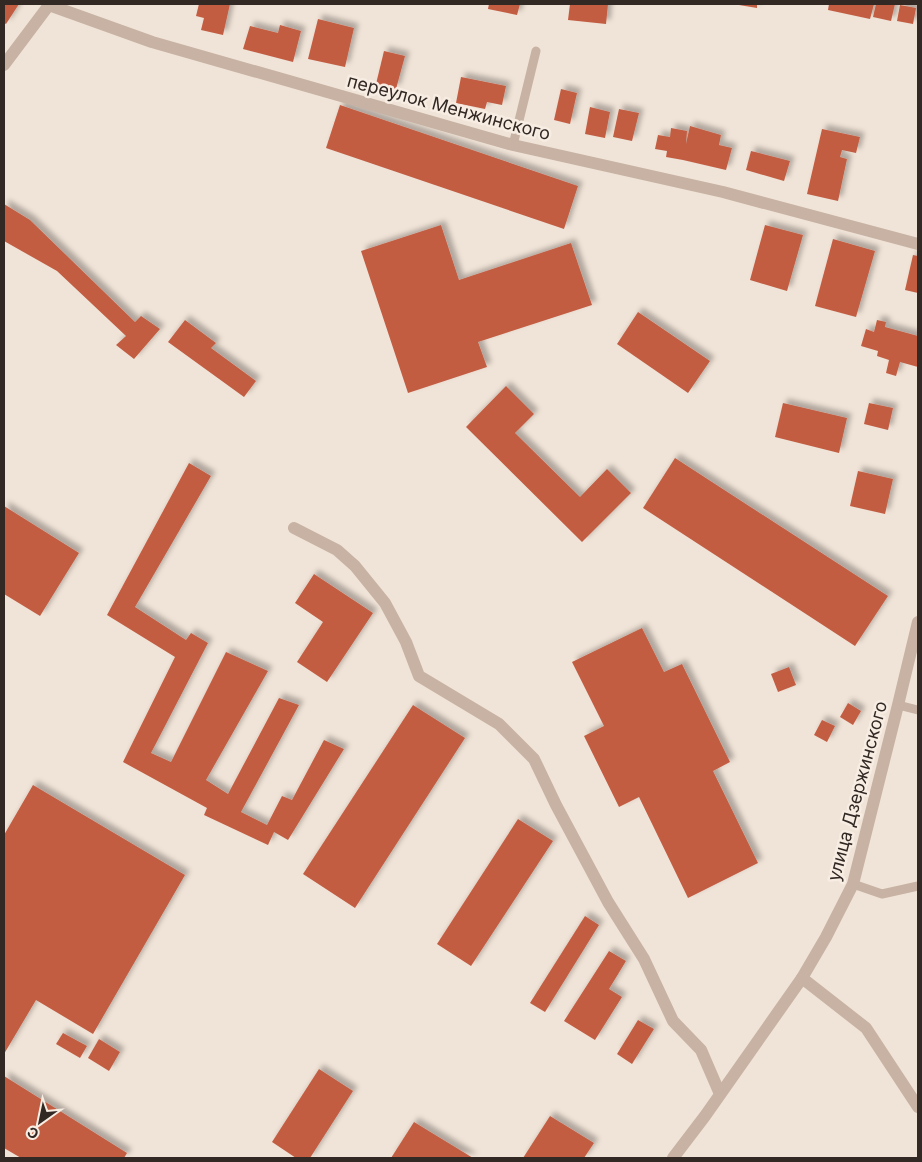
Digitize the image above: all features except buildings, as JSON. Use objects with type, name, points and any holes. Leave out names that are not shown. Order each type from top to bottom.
[{"type":"street","name":"переулок Менжинского","points":[[4,65],[49,5],[152,42],[513,145],[723,192],[918,244]]},
{"type":"street","points":[[294,528],[338,550],[355,566],[385,603],[406,642],[419,676],[499,724],[534,760],[608,902],[644,959],[673,1020],[701,1050],[720,1094]]},
{"type":"street","name":"улица Дзержинского","points":[[677,1157],[802,978],[826,937],[853,884],[918,622]]},
{"type":"street","points":[[802,978],[866,1028],[918,1107]]},
{"type":"lane","points":[[513,145],[536,51]]},
{"type":"lane","points":[[898,705],[918,710]]},
{"type":"lane","points":[[853,884],[882,894],[918,886]]}]
